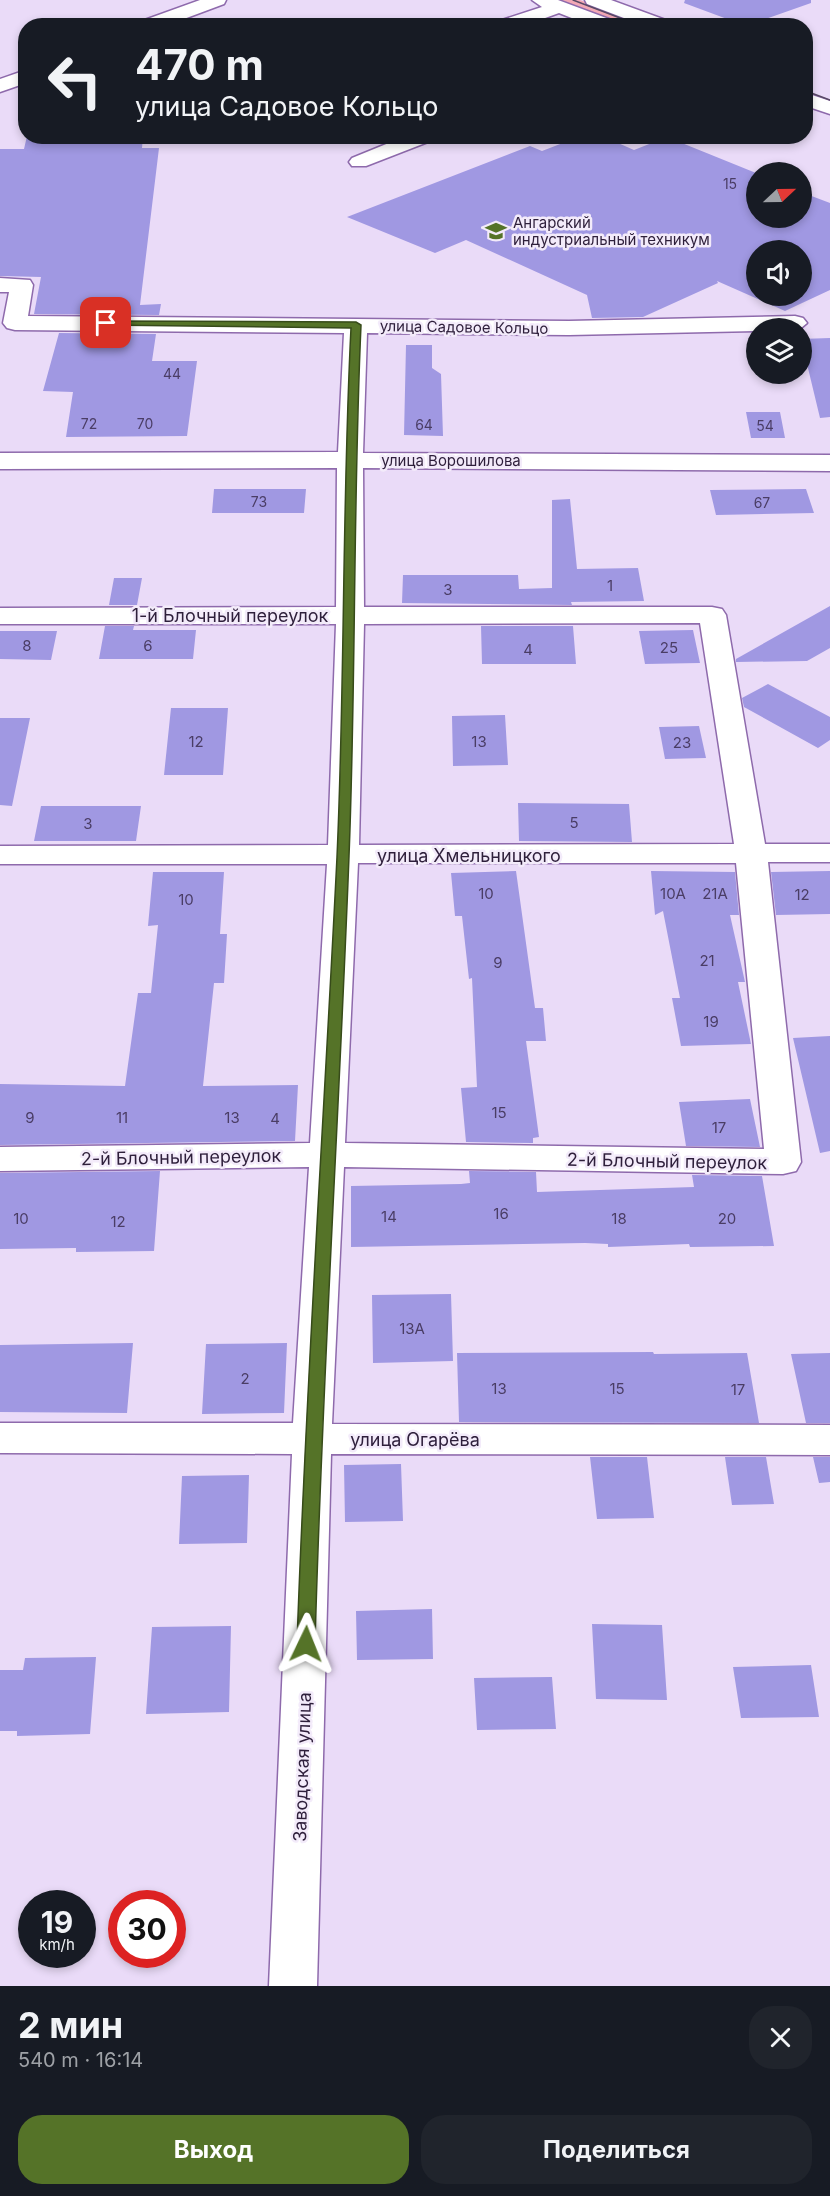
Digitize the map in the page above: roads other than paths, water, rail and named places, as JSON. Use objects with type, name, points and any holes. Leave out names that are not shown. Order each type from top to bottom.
[{"type":"street","points":[[168,18],[217,0]]},
{"type":"street","points":[[541,0],[589,18]]},
{"type":"street","points":[[594,0],[642,18]]},
{"type":"street","points":[[527,18],[560,7]]},
{"type":"street","points":[[0,86],[18,80]]},
{"type":"street","points":[[813,102],[830,108]]},
{"type":"street","points":[[359,162],[405,144]]},
{"type":"street","name":"улица Садовое Кольцо","points":[[0,285],[22,285],[15,323],[569,328],[746,324]]},
{"type":"street","name":"Заводская улица","points":[[293,1986],[312,1439],[343,855],[350,615],[350,460],[356,325]]},
{"type":"street","name":"улица Ворошилова","points":[[0,461],[350,460],[830,463]]},
{"type":"street","name":"1-й Блочный переулок","points":[[0,616],[712,615]]},
{"type":"street","name":"2-й Блочный переулок","points":[[0,1159],[326,1155],[783,1162],[751,853],[712,615]]},
{"type":"street","name":"улица Хмельницкого","points":[[0,855],[830,853]]},
{"type":"street","name":"улица Огарёва","points":[[0,1438],[830,1440]]},
{"type":"tram line","points":[[573,0],[620,18]]},
{"type":"tram line","points":[[813,94],[830,100]]},
{"type":"place","name":"Ангарский индустриальный техникум","points":[[496,231]]}]
